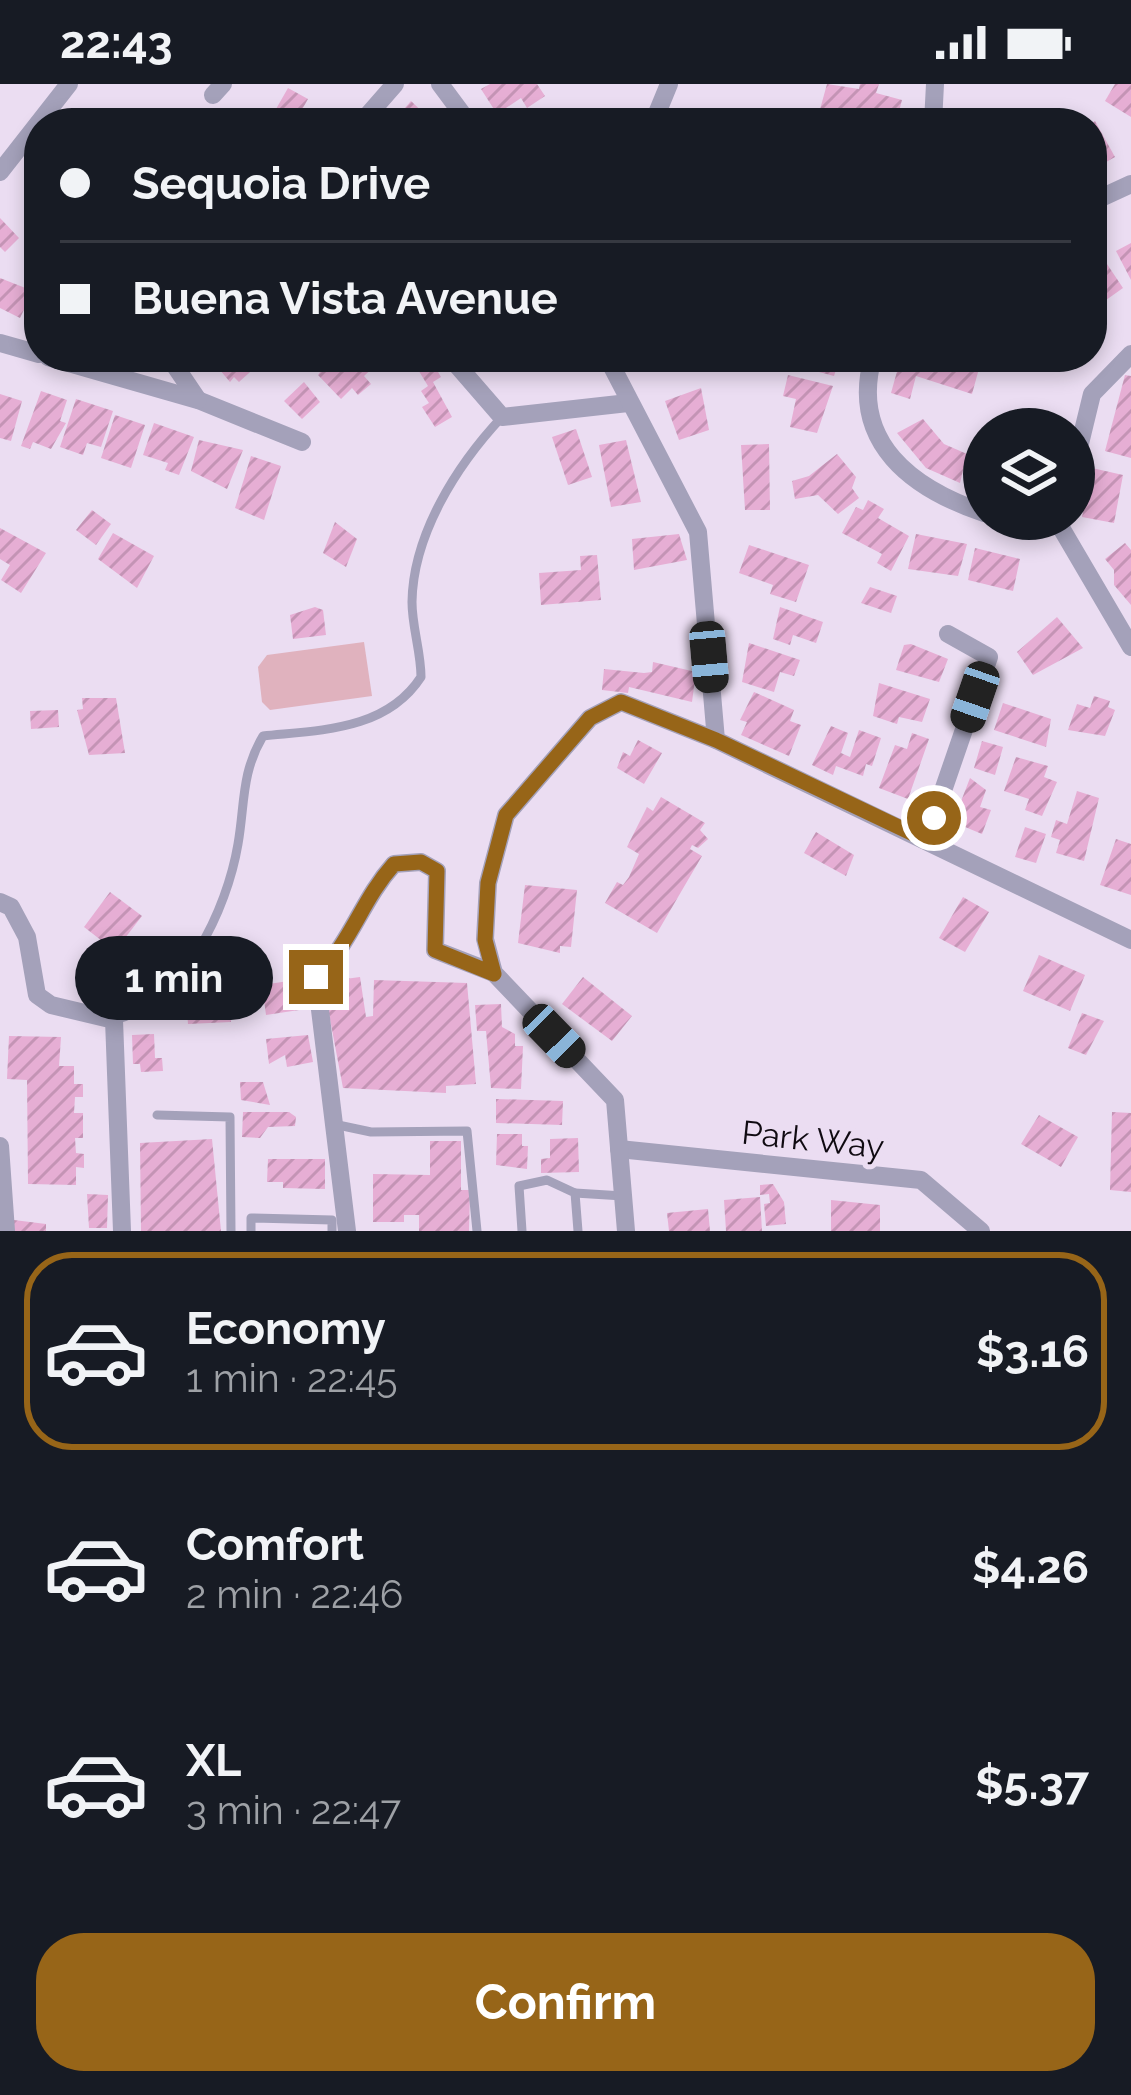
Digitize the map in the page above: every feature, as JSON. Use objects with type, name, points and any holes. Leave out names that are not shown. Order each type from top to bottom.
[{"type":"street","points":[[50,108],[69,84]]},
{"type":"street","points":[[374,108],[395,84]]},
{"type":"street","points":[[0,172],[24,141]]},
{"type":"street","points":[[1089,408],[1092,394],[1131,354]]},
{"type":"street","points":[[100,372],[198,400],[302,442]]},
{"type":"street","points":[[179,372],[198,400]]},
{"type":"street","points":[[463,372],[502,417],[628,403]]},
{"type":"street","points":[[614,372],[698,532],[716,740]]},
{"type":"street","points":[[873,372],[872,422],[893,461],[933,496],[963,506]]},
{"type":"street","points":[[1071,540],[1131,646]]},
{"type":"street","points":[[926,840],[989,657],[948,634]]},
{"type":"street","points":[[494,974],[485,940],[488,883],[506,815],[590,718],[621,702],[716,740],[1131,940]]},
{"type":"street","points":[[346,1231],[338,1125],[316,977],[346,948],[376,884],[394,864],[421,862],[437,871],[435,950],[494,974],[614,1100],[626,1231]]},
{"type":"street","points":[[0,902],[11,907],[27,937],[37,994],[51,1006],[114,1020],[122,1231]]},
{"type":"street","points":[[0,1146],[6,1231]]},
{"type":"street","name":"Park Way","points":[[620,1149],[921,1180],[981,1231]]},
{"type":"lane","points":[[114,1020],[133,1015],[157,998],[215,920],[238,844],[243,777],[263,736],[321,733],[357,722],[392,708],[421,677],[412,609],[425,541],[467,455],[502,417]]},
{"type":"lane","points":[[157,1114],[230,1117],[231,1231]]},
{"type":"lane","points":[[338,1125],[371,1132],[467,1131],[478,1231]]},
{"type":"lane","points":[[522,1231],[519,1186],[547,1180],[575,1193],[623,1196]]},
{"type":"lane","points":[[575,1193],[578,1231]]},
{"type":"lane","points":[[251,1231],[251,1218],[332,1220],[332,1231]]},
{"type":"shaded area","points":[[364,642],[372,696],[270,710],[262,702],[258,667],[267,655]]},
{"type":"building","points":[[490,84],[537,84],[545,96],[527,108],[521,98],[506,108],[493,108],[481,89]]},
{"type":"building","points":[[827,84],[859,89],[860,84],[879,84],[876,93],[902,100],[900,108],[820,108]]},
{"type":"building","points":[[1115,84],[1131,84],[1131,117],[1105,101]]},
{"type":"building","points":[[288,88],[308,99],[303,108],[277,108]]},
{"type":"building","points":[[0,218],[19,238],[5,252],[0,247]]},
{"type":"building","points":[[1131,243],[1131,280],[1116,251]]},
{"type":"building","points":[[1107,264],[1123,288],[1107,299]]},
{"type":"building","points":[[0,278],[24,287],[20,318],[0,308]]},
{"type":"building","points":[[222,372],[250,372],[239,382],[234,377],[230,382]]},
{"type":"building","points":[[368,372],[364,376],[371,384],[358,395],[352,388],[341,399],[318,375]]},
{"type":"building","points":[[419,372],[438,372],[441,377],[433,382],[452,417],[435,427],[422,407],[429,403],[421,391],[428,386]]},
{"type":"building","points":[[897,372],[978,372],[972,394],[916,376],[910,399],[891,393]]},
{"type":"building","points":[[788,375],[833,386],[817,433],[790,427],[796,399],[783,396]]},
{"type":"building","points":[[1125,375],[1131,376],[1131,458],[1105,451]]},
{"type":"building","points":[[304,382],[320,402],[302,419],[284,401]]},
{"type":"building","points":[[701,388],[709,430],[679,440],[665,401]]},
{"type":"building","points":[[41,391],[67,400],[60,421],[66,423],[51,449],[33,442],[30,449],[21,446]]},
{"type":"building","points":[[0,394],[22,401],[11,441],[0,438]]},
{"type":"building","points":[[76,399],[113,411],[101,447],[87,443],[83,455],[60,447]]},
{"type":"building","points":[[115,415],[145,425],[131,468],[101,458]]},
{"type":"building","points":[[923,419],[944,444],[963,452],[960,483],[926,468],[897,433]]},
{"type":"building","points":[[154,423],[194,437],[179,475],[165,470],[168,463],[143,455]]},
{"type":"building","points":[[576,429],[592,477],[568,485],[552,437]]},
{"type":"building","points":[[199,440],[243,450],[227,489],[191,471]]},
{"type":"building","points":[[626,440],[641,502],[611,507],[599,445]]},
{"type":"building","points":[[769,444],[770,510],[745,510],[741,445]]},
{"type":"building","points":[[837,454],[856,477],[852,488],[859,498],[838,514],[818,495],[795,499],[792,481],[809,476]]},
{"type":"building","points":[[251,456],[281,466],[264,520],[235,508]]},
{"type":"building","points":[[1095,469],[1123,475],[1114,523],[1095,519]]},
{"type":"building","points":[[868,500],[884,509],[878,518],[909,536],[891,571],[877,563],[882,554],[842,533],[856,507],[863,510]]},
{"type":"building","points":[[92,510],[111,524],[96,545],[76,530]]},
{"type":"building","points":[[335,522],[357,539],[346,567],[323,553]]},
{"type":"building","points":[[0,528],[46,553],[21,593],[1,580],[10,565],[0,559]]},
{"type":"building","points":[[113,533],[154,556],[137,588],[98,559]]},
{"type":"building","points":[[679,534],[687,560],[634,570],[632,539]]},
{"type":"building","points":[[916,534],[967,544],[958,576],[908,569]]},
{"type":"building","points":[[1125,543],[1131,550],[1131,605],[1114,585],[1114,570],[1105,559]]},
{"type":"building","points":[[749,545],[809,565],[796,602],[770,594],[773,585],[739,573]]},
{"type":"building","points":[[975,548],[1020,559],[1013,591],[968,580]]},
{"type":"building","points":[[597,555],[601,600],[541,605],[539,573],[581,570],[580,556]]},
{"type":"building","points":[[870,587],[897,596],[891,613],[861,603]]},
{"type":"building","points":[[315,607],[323,610],[326,635],[293,639],[290,615]]},
{"type":"building","points":[[780,607],[823,622],[816,643],[793,635],[790,645],[773,639]]},
{"type":"building","points":[[1057,617],[1083,648],[1033,675],[1017,652]]},
{"type":"building","points":[[749,643],[800,660],[794,676],[780,672],[774,692],[742,682]]},
{"type":"building","points":[[904,645],[948,659],[939,682],[896,670]]},
{"type":"building","points":[[653,662],[696,672],[692,702],[629,687],[628,693],[602,690],[604,669],[652,672]]},
{"type":"building","points":[[879,683],[930,699],[922,722],[899,717],[897,724],[873,716]]},
{"type":"building","points":[[754,692],[794,710],[790,721],[801,725],[789,756],[741,735],[747,722],[740,720]]},
{"type":"building","points":[[1094,696],[1110,701],[1108,707],[1115,710],[1105,736],[1068,730],[1077,704],[1090,708]]},
{"type":"building","points":[[82,698],[116,698],[125,753],[89,755],[77,710],[83,709]]},
{"type":"building","points":[[1003,703],[1051,719],[1046,747],[994,730]]},
{"type":"building","points":[[58,710],[59,727],[31,729],[30,711]]},
{"type":"building","points":[[831,726],[848,733],[841,753],[850,757],[859,730],[881,738],[872,766],[866,764],[863,776],[836,766],[833,775],[812,765]]},
{"type":"building","points":[[912,733],[929,739],[908,799],[879,788],[895,745],[907,749]]},
{"type":"building","points":[[638,740],[662,753],[644,784],[617,768],[623,752],[630,756]]},
{"type":"building","points":[[982,741],[1003,747],[995,775],[974,768]]},
{"type":"building","points":[[1016,757],[1048,766],[1044,777],[1057,782],[1042,816],[1025,810],[1029,799],[1004,791]]},
{"type":"building","points":[[970,778],[986,790],[980,807],[991,810],[982,834],[953,822]]},
{"type":"building","points":[[1077,791],[1099,798],[1084,861],[1056,853],[1060,840],[1051,837],[1056,820],[1067,824]]},
{"type":"building","points":[[661,797],[705,823],[700,830],[708,839],[698,848],[692,845],[690,849],[702,856],[657,933],[605,903],[617,882],[623,885],[629,877],[639,854],[627,847],[647,807],[653,811]]},
{"type":"building","points":[[1025,827],[1046,834],[1036,863],[1015,857]]},
{"type":"building","points":[[816,832],[854,855],[846,876],[804,853]]},
{"type":"building","points":[[1116,839],[1131,844],[1131,895],[1100,885]]},
{"type":"building","points":[[525,885],[577,890],[571,947],[560,946],[560,953],[518,943]]},
{"type":"building","points":[[110,892],[142,916],[115,951],[84,927]]},
{"type":"building","points":[[963,897],[989,912],[965,952],[939,938]]},
{"type":"building","points":[[233,952],[241,1003],[230,1004],[231,1022],[188,1024],[186,1000],[222,999],[221,991],[208,994],[207,982],[215,982],[214,968],[223,962],[223,953]]},
{"type":"building","points":[[1039,955],[1085,975],[1070,1011],[1023,991]]},
{"type":"building","points":[[360,977],[366,1017],[373,1016],[374,980],[467,983],[476,1084],[446,1086],[446,1093],[343,1088],[323,982]]},
{"type":"building","points":[[583,977],[632,1016],[612,1041],[562,1004]]},
{"type":"building","points":[[295,980],[299,1010],[266,1015],[262,985]]},
{"type":"building","points":[[501,1004],[502,1027],[515,1034],[515,1046],[523,1046],[521,1089],[491,1088],[486,1031],[477,1031],[475,1005]]},
{"type":"building","points":[[1082,1013],[1104,1021],[1086,1055],[1068,1048]]},
{"type":"building","points":[[154,1034],[155,1058],[162,1058],[163,1071],[141,1072],[140,1064],[133,1064],[132,1035]]},
{"type":"building","points":[[308,1035],[313,1062],[287,1067],[285,1055],[269,1064],[266,1039]]},
{"type":"building","points":[[9,1036],[61,1037],[59,1066],[74,1066],[74,1084],[83,1084],[83,1097],[75,1097],[74,1113],[83,1113],[83,1138],[75,1138],[76,1153],[84,1154],[84,1168],[76,1167],[76,1185],[28,1184],[27,1080],[7,1079]]},
{"type":"building","points":[[240,1082],[263,1082],[270,1105],[241,1100]]},
{"type":"building","points":[[496,1099],[563,1101],[562,1125],[496,1123]]},
{"type":"building","points":[[243,1112],[289,1112],[296,1117],[295,1126],[268,1127],[260,1138],[242,1137]]},
{"type":"building","points":[[1112,1112],[1131,1113],[1131,1192],[1110,1190]]},
{"type":"building","points":[[1039,1115],[1078,1137],[1061,1167],[1021,1144]]},
{"type":"building","points":[[497,1134],[522,1134],[522,1146],[528,1146],[527,1169],[496,1165]]},
{"type":"building","points":[[578,1138],[579,1172],[541,1173],[541,1159],[550,1158],[550,1139]]},
{"type":"building","points":[[212,1139],[221,1231],[141,1231],[140,1143]]},
{"type":"building","points":[[430,1141],[461,1141],[461,1190],[470,1190],[469,1231],[419,1231],[419,1215],[404,1215],[404,1222],[373,1222],[373,1174],[430,1175]]},
{"type":"building","points":[[268,1159],[325,1159],[325,1189],[283,1188],[283,1182],[267,1182]]},
{"type":"building","points":[[773,1184],[784,1202],[786,1224],[766,1226],[764,1204],[770,1203],[769,1194],[760,1195],[760,1185]]},
{"type":"building","points":[[87,1194],[108,1195],[107,1228],[89,1228]]},
{"type":"building","points":[[760,1197],[762,1231],[726,1231],[724,1200]]},
{"type":"building","points":[[831,1200],[880,1205],[880,1231],[831,1231]]},
{"type":"building","points":[[708,1209],[710,1231],[669,1231],[667,1213]]},
{"type":"building","points":[[14,1220],[46,1224],[46,1231],[14,1231]]},
{"type":"route","points":[[316,977],[346,948],[376,884],[394,864],[421,862],[437,871],[435,950],[494,974],[485,940],[488,883],[506,815],[590,718],[621,702],[716,740],[926,840],[934,818]]}]
